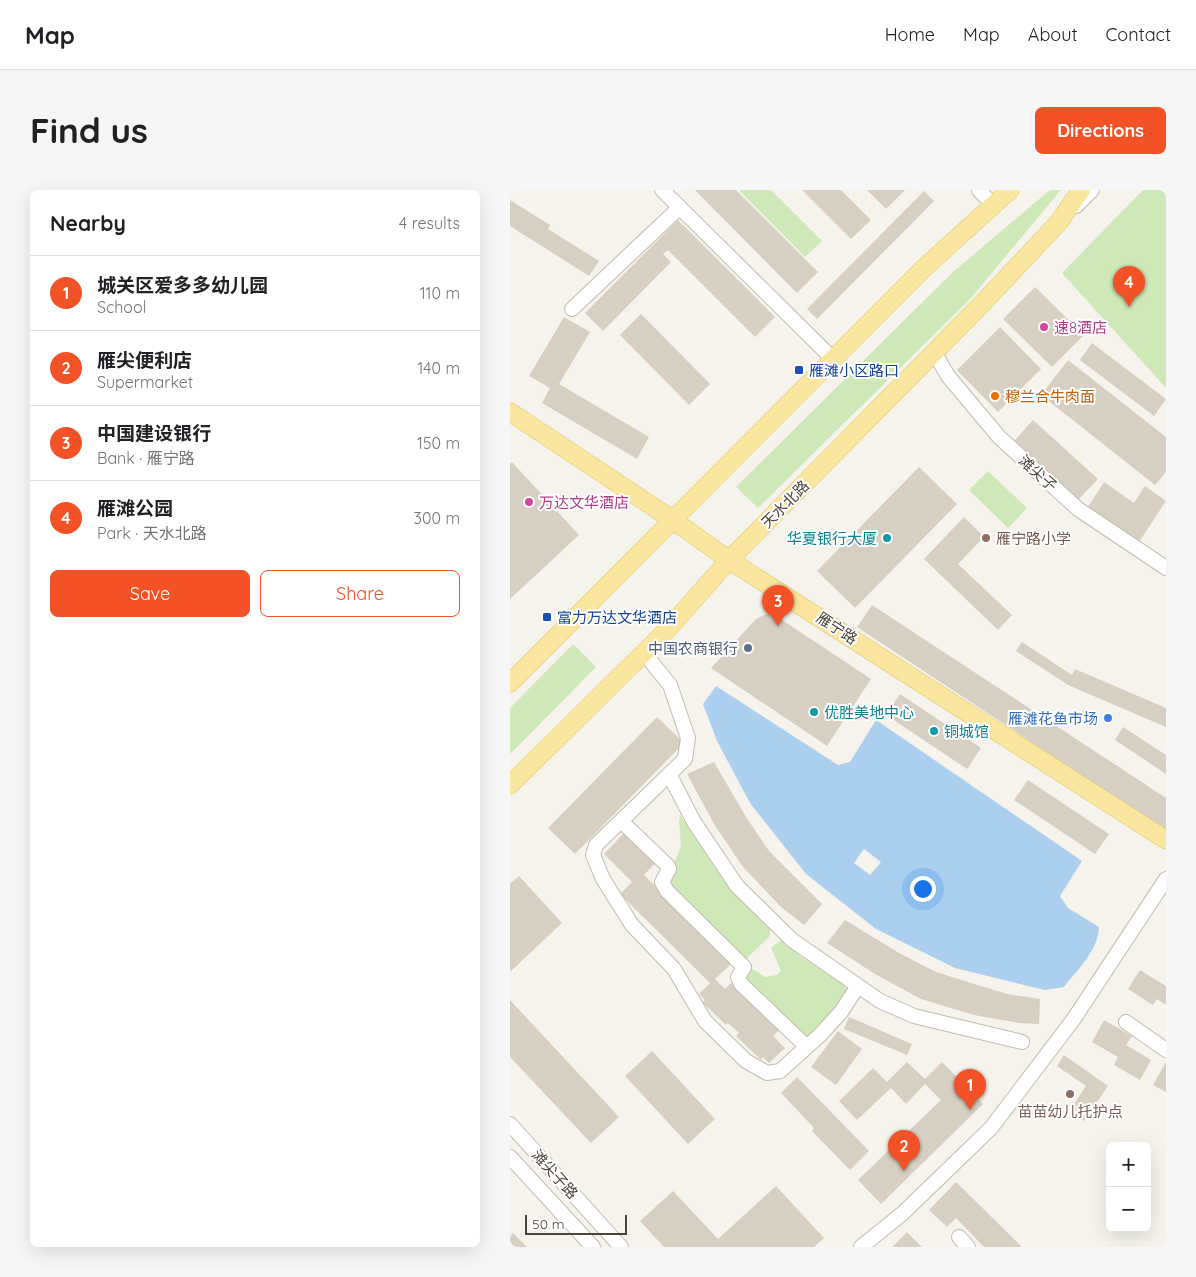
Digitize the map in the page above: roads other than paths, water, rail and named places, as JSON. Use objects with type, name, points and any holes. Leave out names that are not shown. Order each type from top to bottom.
[{"type":"main road","points":[[510,683],[925,267],[1010,190]]},
{"type":"main road","name":"天水北路","points":[[510,785],[644,653],[729,560],[1059,222],[1081,190]]},
{"type":"main road","name":"雁宁路","points":[[510,412],[673,520],[729,560],[1166,840]]},
{"type":"street","points":[[662,190],[834,359]]},
{"type":"street","points":[[979,190],[994,206]]},
{"type":"street","points":[[1059,222],[1092,190]]},
{"type":"street","points":[[572,309],[680,207]]},
{"type":"street","name":"滩尖子","points":[[934,352],[948,376],[999,438],[1078,509],[1166,568]]},
{"type":"street","points":[[644,653],[670,685],[688,738],[685,759],[596,845],[592,855],[603,879],[632,925],[674,969],[704,1021],[746,1061],[767,1073],[780,1071],[841,1012],[858,986]]},
{"type":"street","points":[[669,774],[694,822],[739,888],[792,940],[880,1001],[914,1016],[1022,1042]]},
{"type":"street","points":[[621,821],[668,866],[669,869],[662,882],[667,891],[744,967],[738,977],[741,984],[806,1046]]},
{"type":"street","points":[[862,1247],[903,1213],[991,1128],[1073,1020],[1166,879]]},
{"type":"street","points":[[1126,1022],[1166,1050]]},
{"type":"street","name":"滩尖子路","points":[[510,1124],[621,1247]]},
{"type":"street","name":"滩尖子路","points":[[510,1157],[593,1247]]},
{"type":"water","points":[[716,686],[838,765],[850,762],[876,720],[1082,861],[1060,896],[1068,908],[1099,927],[1098,936],[1091,952],[1064,987],[1045,990],[955,968],[876,929],[806,874],[750,803],[717,741],[703,704]],"holes":[[[864,849],[881,862],[870,875],[854,863]]]},
{"type":"place","name":"雁滩公园","points":[[1129,307]]},
{"type":"place","name":"速8酒店","points":[[1044,327]]},
{"type":"place","name":"雁滩小区路口","points":[[799,370]]},
{"type":"place","name":"穆兰合牛肉面","points":[[995,396]]},
{"type":"place","name":"万达文华酒店","points":[[529,502]]},
{"type":"place","name":"华夏银行大厦","points":[[887,538]]},
{"type":"place","name":"雁宁路小学","points":[[986,538]]},
{"type":"place","name":"富力万达文华酒店","points":[[547,617]]},
{"type":"place","name":"中国建设银行","points":[[778,626]]},
{"type":"place","name":"中国农商银行","points":[[748,648]]},
{"type":"place","name":"优胜美地中心","points":[[814,712]]},
{"type":"place","name":"雁滩花鱼市场","points":[[1108,718]]},
{"type":"place","name":"铜城馆","points":[[934,731]]},
{"type":"place","name":"苗苗幼儿托护点","points":[[1070,1094]]},
{"type":"place","name":"城关区爱多多幼儿园","points":[[970,1110]]},
{"type":"place","name":"雁尖便利店","points":[[904,1171]]}]
